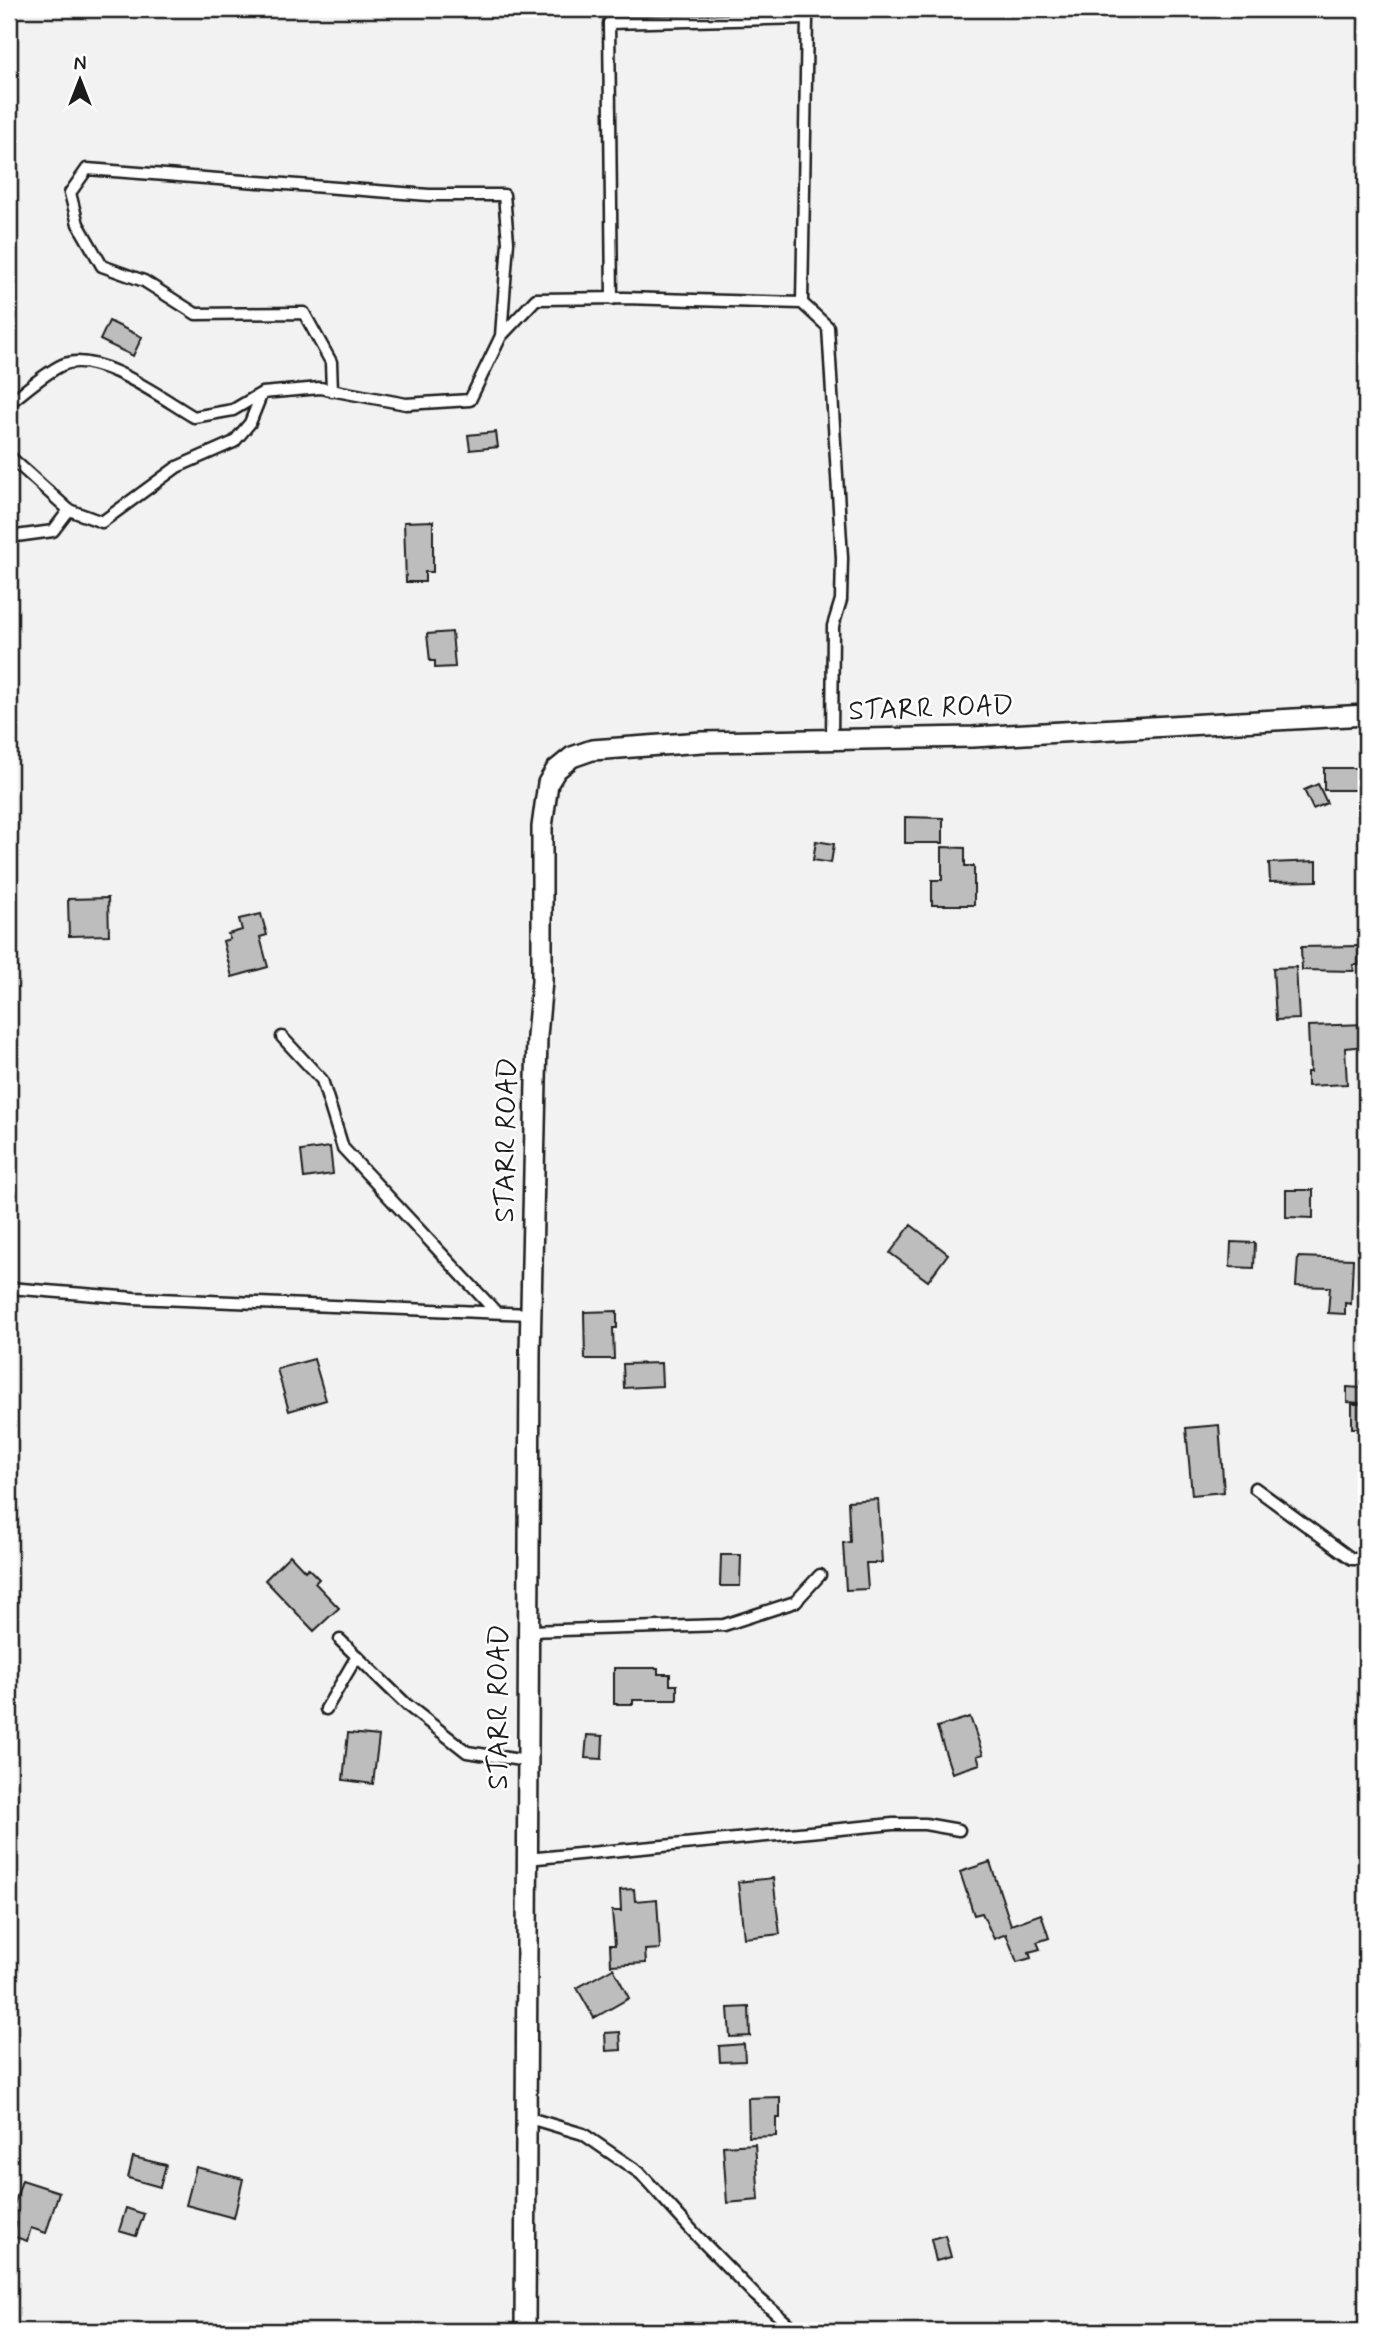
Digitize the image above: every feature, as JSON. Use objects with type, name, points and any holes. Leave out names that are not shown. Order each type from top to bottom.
[{"type":"street","name":"STARR ROAD","points":[[525,2331],[531,1314],[537,1036],[542,981],[542,827],[548,783],[556,770],[572,757],[593,750],[702,742],[973,737],[1366,715]]},
{"type":"lane","points":[[612,299],[609,23],[807,18],[802,303]]},
{"type":"lane","points":[[332,391],[331,362],[304,313],[196,314],[144,281],[102,266],[78,224],[70,193],[88,169],[429,195],[504,195],[508,242],[501,335]]},
{"type":"lane","points":[[9,403],[63,365],[84,362],[112,369],[194,417],[233,410],[262,393],[320,388],[406,404],[470,400],[501,335],[536,299],[802,303],[828,327],[842,558],[841,600],[833,626],[832,740]]},
{"type":"lane","points":[[9,456],[69,510],[102,522],[177,467],[234,442],[250,423],[262,393]]},
{"type":"lane","points":[[9,537],[53,531],[69,510]]},
{"type":"lane","points":[[282,1037],[322,1080],[342,1148],[496,1312]]},
{"type":"lane","points":[[9,1288],[162,1299],[531,1314]]},
{"type":"lane","points":[[1255,1488],[1352,1559],[1366,1559]]},
{"type":"lane","points":[[528,1631],[724,1625],[795,1602],[820,1575]]},
{"type":"lane","points":[[340,1640],[407,1705],[467,1752],[527,1761]]},
{"type":"lane","points":[[326,1709],[357,1656]]},
{"type":"lane","points":[[526,1860],[893,1824],[925,1824],[959,1830]]},
{"type":"lane","points":[[526,2117],[583,2134],[640,2173],[755,2295],[796,2331]]},
{"type":"building","points":[[109,321],[142,337],[133,356],[100,340]]},
{"type":"building","points":[[496,432],[498,447],[470,450],[468,435]]},
{"type":"building","points":[[433,521],[433,572],[425,572],[425,582],[406,582],[404,522]]},
{"type":"building","points":[[452,632],[455,667],[435,668],[435,661],[430,661],[427,634]]},
{"type":"building","points":[[1324,768],[1365,768],[1365,790],[1324,790]]},
{"type":"building","points":[[1318,784],[1327,803],[1313,809],[1304,790]]},
{"type":"building","points":[[905,817],[943,818],[943,843],[905,843]]},
{"type":"building","points":[[816,841],[834,844],[831,863],[813,860]]},
{"type":"building","points":[[942,847],[965,848],[965,866],[974,866],[974,905],[932,905],[932,880],[942,880]]},
{"type":"building","points":[[1317,861],[1317,881],[1270,882],[1269,863]]},
{"type":"building","points":[[108,898],[109,935],[69,936],[68,899]]},
{"type":"building","points":[[261,914],[267,935],[260,937],[268,967],[232,977],[223,941],[230,939],[228,934],[242,930],[239,919]]},
{"type":"building","points":[[1359,946],[1359,965],[1353,965],[1354,971],[1302,970],[1301,947]]},
{"type":"building","points":[[1296,967],[1299,1019],[1276,1020],[1273,968]]},
{"type":"building","points":[[1366,1024],[1366,1046],[1345,1048],[1347,1084],[1307,1086],[1307,1072],[1310,1072],[1308,1026]]},
{"type":"building","points":[[330,1147],[333,1174],[304,1178],[301,1151]]},
{"type":"building","points":[[1286,1190],[1313,1190],[1313,1218],[1286,1217]]},
{"type":"building","points":[[911,1225],[948,1254],[928,1281],[890,1253]]},
{"type":"building","points":[[1231,1242],[1255,1243],[1254,1268],[1230,1267]]},
{"type":"building","points":[[1298,1257],[1353,1259],[1351,1304],[1345,1303],[1345,1314],[1328,1313],[1330,1287],[1296,1286]]},
{"type":"building","points":[[617,1311],[617,1328],[613,1328],[614,1359],[585,1359],[584,1312]]},
{"type":"building","points":[[314,1359],[326,1400],[289,1411],[277,1369]]},
{"type":"building","points":[[661,1363],[662,1386],[624,1388],[623,1364]]},
{"type":"building","points":[[1347,1387],[1361,1388],[1361,1403],[1347,1402]]},
{"type":"building","points":[[1352,1404],[1366,1404],[1366,1428],[1352,1428]]},
{"type":"building","points":[[1219,1425],[1224,1492],[1192,1495],[1186,1428]]},
{"type":"building","points":[[878,1499],[882,1563],[866,1563],[868,1589],[846,1590],[843,1543],[850,1542],[848,1501]]},
{"type":"building","points":[[290,1555],[305,1571],[308,1568],[319,1579],[315,1583],[339,1608],[314,1631],[265,1580]]},
{"type":"building","points":[[721,1555],[741,1555],[740,1586],[720,1586]]},
{"type":"building","points":[[614,1668],[658,1668],[658,1674],[670,1674],[670,1685],[677,1685],[677,1700],[633,1700],[633,1704],[614,1704]]},
{"type":"building","points":[[970,1717],[983,1754],[977,1756],[980,1764],[952,1773],[937,1727]]},
{"type":"building","points":[[348,1733],[379,1736],[373,1784],[343,1780]]},
{"type":"building","points":[[587,1735],[603,1736],[602,1759],[585,1758]]},
{"type":"building","points":[[990,1862],[1011,1925],[1041,1914],[1049,1938],[1037,1942],[1040,1949],[1029,1952],[1031,1958],[1017,1962],[1006,1934],[994,1939],[982,1913],[974,1915],[960,1872]]},
{"type":"building","points":[[773,1878],[780,1934],[744,1938],[738,1882]]},
{"type":"building","points":[[634,1889],[635,1901],[657,1899],[660,1949],[645,1950],[646,1963],[611,1965],[610,1945],[615,1945],[612,1911],[621,1911],[620,1890]]},
{"type":"building","points":[[613,1968],[629,1998],[594,2018],[577,1988]]},
{"type":"building","points":[[749,2007],[750,2036],[730,2037],[728,2008]]},
{"type":"building","points":[[620,2032],[621,2050],[606,2051],[605,2033]]},
{"type":"building","points":[[744,2044],[745,2061],[720,2062],[719,2046]]},
{"type":"building","points":[[780,2097],[780,2118],[776,2118],[776,2136],[749,2137],[748,2098]]},
{"type":"building","points":[[755,2144],[759,2200],[727,2203],[723,2146]]},
{"type":"building","points":[[133,2157],[166,2165],[160,2187],[128,2178]]},
{"type":"building","points":[[196,2167],[243,2179],[234,2218],[186,2205]]},
{"type":"building","points":[[22,2180],[59,2192],[46,2233],[31,2228],[27,2241],[12,2236],[17,2223],[9,2221]]},
{"type":"building","points":[[126,2208],[144,2214],[136,2236],[119,2231]]},
{"type":"building","points":[[945,2235],[951,2257],[936,2261],[931,2239]]}]
